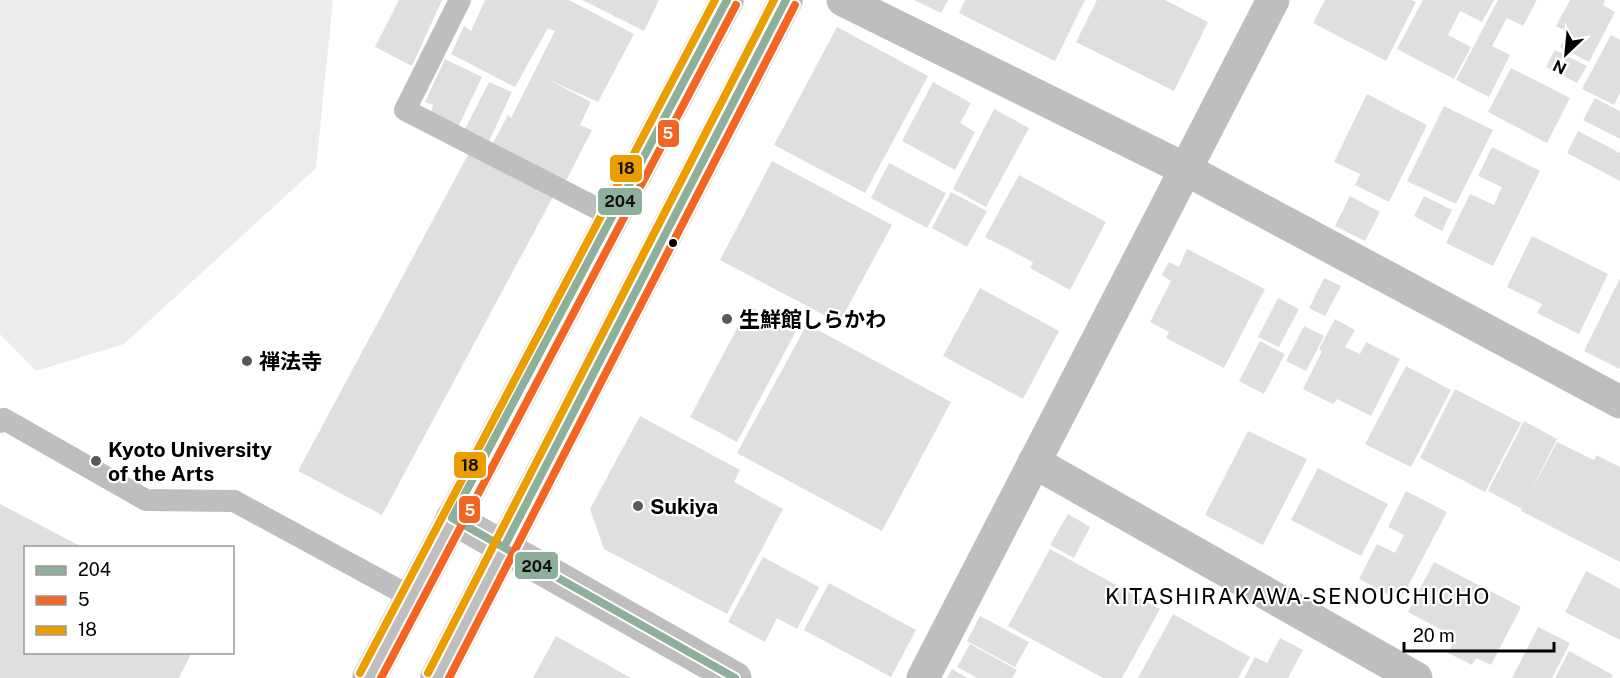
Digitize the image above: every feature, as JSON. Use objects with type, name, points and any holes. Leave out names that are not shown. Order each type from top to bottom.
[{"type":"street","points":[[369,678],[727,0]]},
{"type":"street","points":[[436,678],[786,0]]},
{"type":"street","points":[[843,0],[1185,169],[1620,402]]},
{"type":"street","points":[[923,678],[1273,0]]},
{"type":"street","points":[[1034,462],[1416,678]]},
{"type":"street","points":[[452,518],[735,678]]},
{"type":"lane","points":[[460,0],[405,110],[612,216]]},
{"type":"lane","points":[[0,422],[4,419],[147,500],[234,501],[411,597]]},
{"type":"shaded area","points":[[0,0],[333,0],[316,168],[124,344],[36,371],[0,334]]},
{"type":"building","points":[[399,0],[442,0],[412,66],[375,47]]},
{"type":"building","points":[[485,0],[569,0],[634,34],[598,102],[545,78],[591,102],[580,125],[592,130],[566,181],[493,143],[508,115],[511,118],[555,31],[548,28],[515,87],[451,54],[464,26],[471,31]]},
{"type":"building","points":[[582,0],[659,0],[644,31]]},
{"type":"building","points":[[914,0],[948,0],[941,13]]},
{"type":"building","points":[[965,0],[1085,0],[1055,61],[959,13]]},
{"type":"building","points":[[1097,0],[1165,0],[1208,22],[1174,91],[1076,42]]},
{"type":"building","points":[[1325,0],[1412,0],[1416,2],[1386,61],[1313,23]]},
{"type":"building","points":[[1423,0],[1494,0],[1482,22],[1460,11],[1448,35],[1471,47],[1454,79],[1397,49]]},
{"type":"building","points":[[1498,0],[1537,0],[1523,26],[1507,18],[1492,46],[1510,55],[1489,97],[1456,80]]},
{"type":"building","points":[[1570,0],[1605,0],[1603,5],[1615,12],[1589,62],[1560,47],[1568,32],[1556,26]]},
{"type":"building","points":[[837,27],[928,76],[865,193],[774,145]]},
{"type":"building","points":[[1611,35],[1620,40],[1620,93],[1614,105],[1582,89]]},
{"type":"building","points":[[1555,50],[1587,66],[1577,83],[1546,67]]},
{"type":"building","points":[[445,59],[482,77],[458,127],[431,114],[433,105],[425,102]]},
{"type":"building","points":[[1511,68],[1570,98],[1547,143],[1488,112]]},
{"type":"building","points":[[489,82],[512,92],[489,141],[465,129]]},
{"type":"building","points":[[933,82],[971,103],[960,123],[975,132],[955,170],[902,141]]},
{"type":"building","points":[[1367,94],[1427,125],[1389,202],[1355,185],[1360,174],[1334,162]]},
{"type":"building","points":[[1595,98],[1620,111],[1620,139],[1583,120]]},
{"type":"building","points":[[1444,106],[1493,130],[1456,204],[1407,181]]},
{"type":"building","points":[[994,109],[1029,128],[986,207],[953,189]]},
{"type":"building","points":[[1578,131],[1620,153],[1620,181],[1567,153]]},
{"type":"building","points":[[1492,147],[1540,171],[1493,266],[1446,243],[1470,194],[1494,205],[1502,187],[1478,176]]},
{"type":"building","points":[[470,151],[554,195],[382,515],[298,471]]},
{"type":"building","points":[[772,161],[892,225],[839,323],[720,260]]},
{"type":"building","points":[[889,163],[946,193],[927,228],[871,198]]},
{"type":"building","points":[[1019,175],[1106,222],[1070,290],[1030,268],[1033,262],[985,237]]},
{"type":"building","points":[[951,192],[987,211],[967,247],[932,228]]},
{"type":"building","points":[[1350,196],[1380,212],[1365,241],[1335,226]]},
{"type":"building","points":[[1424,196],[1452,210],[1442,231],[1414,216]]},
{"type":"building","points":[[1532,236],[1608,274],[1579,334],[1537,313],[1542,304],[1507,287]]},
{"type":"building","points":[[1187,249],[1265,289],[1224,368],[1166,338],[1169,332],[1150,322],[1171,281],[1162,275],[1169,262],[1179,267]]},
{"type":"building","points":[[1324,278],[1341,286],[1325,316],[1309,308]]},
{"type":"building","points":[[1620,278],[1620,369],[1584,351]]},
{"type":"building","points":[[980,288],[1059,331],[1023,399],[943,356]]},
{"type":"building","points":[[1278,298],[1299,309],[1279,347],[1258,337]]},
{"type":"building","points":[[749,306],[796,331],[737,442],[690,417]]},
{"type":"building","points":[[1335,319],[1355,330],[1345,347],[1360,354],[1366,342],[1400,359],[1371,416],[1337,399],[1333,404],[1303,389],[1322,351],[1319,349]]},
{"type":"building","points":[[807,324],[951,402],[882,531],[737,453]]},
{"type":"building","points":[[1304,326],[1324,336],[1306,371],[1286,361]]},
{"type":"building","points":[[1260,341],[1285,354],[1264,394],[1239,381]]},
{"type":"building","points":[[1406,366],[1451,390],[1411,467],[1365,444]]},
{"type":"building","points":[[1455,389],[1521,423],[1485,492],[1420,458]]},
{"type":"building","points":[[640,416],[740,470],[734,482],[783,509],[727,614],[604,549],[590,509]]},
{"type":"building","points":[[1524,421],[1557,439],[1526,501],[1557,442],[1594,460],[1596,455],[1620,467],[1620,562],[1521,511],[1522,509],[1488,491]]},
{"type":"building","points":[[1248,431],[1307,459],[1263,545],[1205,515]]},
{"type":"building","points":[[1318,468],[1388,504],[1361,556],[1291,520]]},
{"type":"building","points":[[1406,491],[1447,512],[1400,601],[1359,579],[1377,544],[1395,553],[1404,535],[1388,527]]},
{"type":"building","points":[[0,504],[80,546],[24,546],[24,654],[191,654],[179,678],[0,678]]},
{"type":"building","points":[[1068,514],[1090,527],[1074,558],[1050,545]]},
{"type":"building","points":[[1050,549],[1160,609],[1122,678],[1103,678],[1008,626]]},
{"type":"building","points":[[763,557],[819,587],[797,629],[777,618],[765,642],[728,622]]},
{"type":"building","points":[[1434,562],[1521,607],[1491,665],[1476,658],[1472,665],[1448,653],[1456,638],[1408,612]]},
{"type":"building","points":[[1586,571],[1620,589],[1620,640],[1565,612]]},
{"type":"building","points":[[829,583],[916,630],[891,677],[804,630]]},
{"type":"building","points":[[1173,614],[1250,657],[1238,678],[1138,678]]},
{"type":"building","points":[[980,616],[1029,642],[1015,667],[967,641]]},
{"type":"building","points":[[1538,627],[1570,643],[1552,678],[1512,678]]},
{"type":"building","points":[[556,636],[631,678],[533,678]]},
{"type":"building","points":[[1280,638],[1303,650],[1288,678],[1244,678],[1255,657],[1267,663]]},
{"type":"building","points":[[970,644],[1017,670],[1012,678],[977,678],[957,667]]},
{"type":"building","points":[[1569,651],[1613,675],[1611,678],[1555,678]]},
{"type":"building","points":[[952,669],[968,678],[947,678]]},
{"type":"transit line","name":"18","points":[[360,673],[715,0]]},
{"type":"transit line","name":"204","points":[[727,0],[452,518],[735,678]]},
{"type":"transit line","name":"18","points":[[428,673],[774,0]]},
{"type":"transit line","name":"204","points":[[504,547],[786,0]]},
{"type":"transit line","name":"5","points":[[381,678],[736,5]]},
{"type":"transit line","name":"5","points":[[449,678],[795,5]]},
{"type":"place","name":"生鮮館しらかわ","points":[[727,319]]},
{"type":"place","name":"禅法寺","points":[[247,361]]},
{"type":"place","name":"Kyoto University of the Arts","points":[[96,461]]},
{"type":"place","name":"Sukiya","points":[[638,506]]},
{"type":"district","name":"KITASHIRAKAWA-SENOUCHICHO","points":[[1298,596]]}]
